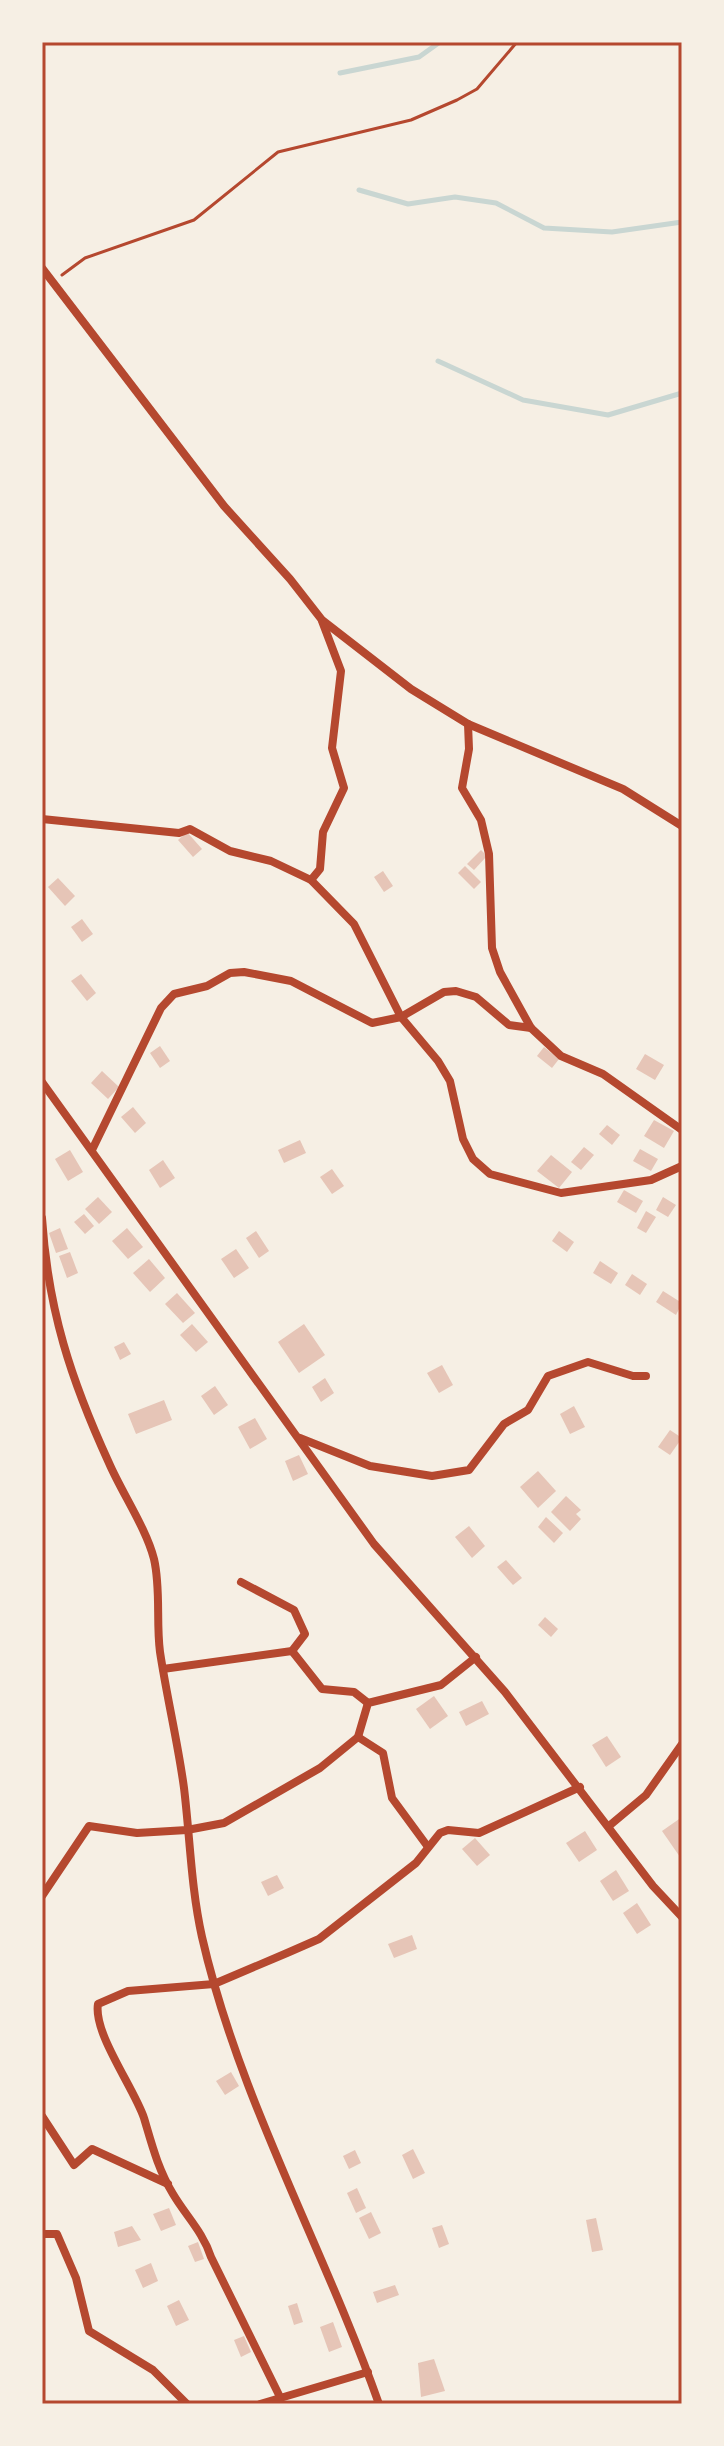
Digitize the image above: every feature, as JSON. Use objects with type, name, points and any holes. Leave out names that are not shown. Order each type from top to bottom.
[{"type":"street","points":[[42,268],[224,506],[290,579],[322,620],[411,689],[468,724],[623,789],[682,826]]},
{"type":"street","points":[[311,880],[320,869],[323,832],[344,788],[332,748],[341,671],[322,620]]},
{"type":"street","points":[[468,724],[469,749],[462,788],[481,820],[489,854],[492,948],[500,972],[531,1028],[561,1056],[603,1074],[682,1130]]},
{"type":"street","points":[[42,819],[179,833],[190,829],[230,851],[271,861],[311,880],[354,924],[401,1017],[450,1081],[463,1139],[473,1159],[490,1174],[561,1193],[651,1180],[682,1166]]},
{"type":"street","points":[[92,1150],[149,1031],[174,994],[207,986],[230,973],[244,972],[291,981],[372,1023],[401,1017],[444,992],[456,991],[476,997],[509,1025],[531,1028]]},
{"type":"street","points":[[42,1082],[197,1302],[374,1544],[476,1657],[580,1787],[653,1886],[682,1917]]},
{"type":"street","points":[[42,1218],[46,1278],[60,1341],[97,1437],[130,1511],[148,1541],[155,1562],[163,1669],[201,1933],[214,1984],[288,2184],[379,2404]]},
{"type":"street","points":[[299,1438],[370,1466],[432,1476],[469,1470],[504,1424],[528,1410],[548,1376],[588,1362],[633,1376],[646,1376]]},
{"type":"street","points":[[163,1669],[292,1651],[305,1634],[294,1610],[241,1582]]},
{"type":"street","points":[[292,1651],[322,1689],[354,1692],[368,1703]]},
{"type":"street","points":[[368,1703],[441,1685],[476,1657]]},
{"type":"street","points":[[42,1896],[89,1826],[125,1833],[187,1830],[224,1823],[280,1793],[358,1737],[368,1703]]},
{"type":"street","points":[[358,1737],[383,1753],[392,1798],[428,1847]]},
{"type":"street","points":[[609,1826],[646,1795],[682,1744]]},
{"type":"street","points":[[280,2397],[204,2237],[152,2155],[143,2117],[109,2043],[97,2012],[98,2004],[128,1991],[214,1984],[319,1939],[416,1863],[440,1833],[448,1830],[479,1833],[580,1787]]},
{"type":"street","points":[[42,2116],[74,2165],[92,2149],[168,2184]]},
{"type":"street","points":[[42,2234],[57,2234],[76,2278],[89,2331],[153,2370],[187,2404]]},
{"type":"street","points":[[260,2404],[368,2372]]},
{"type":"path","points":[[53,281],[85,258],[194,220],[278,152],[411,120],[457,100],[477,89],[517,42]]},
{"type":"building","points":[[187,832],[202,849],[193,857],[178,840]]},
{"type":"building","points":[[481,850],[487,856],[474,870],[467,864]]},
{"type":"building","points":[[465,866],[481,882],[474,889],[458,873]]},
{"type":"building","points":[[383,871],[393,886],[384,892],[374,877]]},
{"type":"building","points":[[58,878],[75,896],[65,906],[48,887]]},
{"type":"building","points":[[82,919],[93,934],[82,942],[71,927]]},
{"type":"building","points":[[81,974],[96,993],[87,1001],[71,981]]},
{"type":"building","points":[[160,1046],[170,1061],[160,1068],[150,1053]]},
{"type":"building","points":[[544,1047],[559,1059],[552,1068],[537,1056]]},
{"type":"building","points":[[645,1054],[664,1065],[655,1080],[636,1069]]},
{"type":"building","points":[[102,1071],[119,1087],[108,1099],[91,1083]]},
{"type":"building","points":[[133,1107],[146,1123],[135,1133],[121,1117]]},
{"type":"building","points":[[654,1120],[674,1131],[664,1148],[644,1136]]},
{"type":"building","points":[[607,1125],[620,1135],[612,1145],[599,1134]]},
{"type":"building","points":[[300,1140],[306,1153],[284,1163],[278,1150]]},
{"type":"building","points":[[584,1147],[594,1155],[581,1170],[571,1162]]},
{"type":"building","points":[[640,1149],[658,1159],[651,1171],[633,1161]]},
{"type":"building","points":[[70,1150],[83,1172],[68,1181],[55,1159]]},
{"type":"building","points":[[551,1155],[572,1172],[559,1188],[537,1171]]},
{"type":"building","points":[[163,1160],[175,1178],[160,1188],[149,1170]]},
{"type":"building","points":[[332,1169],[344,1186],[332,1194],[320,1177]]},
{"type":"building","points":[[624,1190],[643,1201],[636,1213],[617,1202]]},
{"type":"building","points":[[98,1197],[112,1212],[99,1224],[85,1209]]},
{"type":"building","points":[[663,1197],[676,1205],[668,1217],[656,1210]]},
{"type":"building","points":[[646,1211],[656,1217],[646,1233],[637,1228]]},
{"type":"building","points":[[84,1214],[94,1226],[85,1234],[74,1222]]},
{"type":"building","points":[[60,1228],[68,1249],[56,1253],[49,1233]]},
{"type":"building","points":[[127,1228],[143,1247],[128,1259],[112,1241]]},
{"type":"building","points":[[256,1231],[269,1251],[259,1258],[246,1238]]},
{"type":"building","points":[[559,1231],[574,1242],[567,1252],[552,1241]]},
{"type":"building","points":[[236,1249],[249,1268],[234,1278],[221,1259]]},
{"type":"building","points":[[70,1252],[78,1273],[67,1278],[59,1256]]},
{"type":"building","points":[[149,1259],[165,1278],[150,1292],[133,1273]]},
{"type":"building","points":[[600,1261],[618,1273],[611,1284],[593,1273]]},
{"type":"building","points":[[632,1274],[647,1284],[640,1295],[625,1285]]},
{"type":"building","points":[[663,1291],[682,1303],[676,1315],[656,1302]]},
{"type":"building","points":[[177,1293],[195,1313],[183,1323],[165,1304]]},
{"type":"building","points":[[192,1324],[208,1342],[196,1352],[180,1335]]},
{"type":"building","points":[[304,1324],[325,1355],[299,1373],[278,1342]]},
{"type":"building","points":[[124,1342],[131,1354],[120,1360],[114,1347]]},
{"type":"building","points":[[442,1365],[453,1385],[439,1393],[427,1373]]},
{"type":"building","points":[[325,1378],[334,1393],[321,1402],[312,1387]]},
{"type":"building","points":[[215,1386],[228,1405],[214,1415],[201,1396]]},
{"type":"building","points":[[164,1400],[172,1420],[136,1434],[128,1414]]},
{"type":"building","points":[[574,1406],[585,1427],[570,1434],[560,1414]]},
{"type":"building","points":[[255,1418],[267,1439],[250,1449],[238,1427]]},
{"type":"building","points":[[670,1430],[682,1438],[670,1455],[658,1447]]},
{"type":"building","points":[[299,1455],[308,1474],[293,1481],[285,1461]]},
{"type":"building","points":[[538,1471],[556,1491],[538,1508],[520,1487]]},
{"type":"building","points":[[566,1496],[581,1510],[576,1514],[581,1519],[570,1531],[551,1512]]},
{"type":"building","points":[[546,1517],[563,1533],[554,1543],[538,1527]]},
{"type":"building","points":[[469,1526],[485,1546],[472,1558],[455,1537]]},
{"type":"building","points":[[506,1560],[522,1578],[513,1585],[497,1567]]},
{"type":"building","points":[[545,1617],[558,1629],[551,1637],[538,1625]]},
{"type":"building","points":[[434,1696],[448,1716],[430,1729],[416,1709]]},
{"type":"building","points":[[482,1701],[489,1714],[466,1726],[459,1712]]},
{"type":"building","points":[[607,1736],[621,1757],[606,1767],[592,1745]]},
{"type":"building","points":[[682,1817],[682,1855],[680,1857],[662,1831]]},
{"type":"building","points":[[585,1831],[597,1850],[579,1862],[566,1843]]},
{"type":"building","points":[[475,1838],[490,1855],[477,1866],[462,1849]]},
{"type":"building","points":[[616,1870],[629,1891],[613,1901],[600,1881]]},
{"type":"building","points":[[277,1875],[284,1888],[268,1896],[261,1882]]},
{"type":"building","points":[[637,1903],[651,1925],[637,1934],[623,1913]]},
{"type":"building","points":[[412,1935],[417,1949],[394,1958],[388,1944]]},
{"type":"building","points":[[231,2072],[239,2086],[225,2095],[216,2081]]},
{"type":"building","points":[[413,2149],[425,2173],[413,2179],[402,2155]]},
{"type":"building","points":[[355,2150],[361,2163],[349,2169],[343,2156]]},
{"type":"building","points":[[357,2188],[366,2208],[356,2213],[347,2193]]},
{"type":"building","points":[[169,2208],[176,2225],[161,2231],[153,2214]]},
{"type":"building","points":[[371,2212],[381,2233],[369,2239],[359,2218]]},
{"type":"building","points":[[596,2218],[603,2250],[592,2252],[586,2220]]},
{"type":"building","points":[[442,2225],[449,2244],[439,2248],[432,2228]]},
{"type":"building","points":[[132,2226],[141,2240],[118,2247],[114,2232]]},
{"type":"building","points":[[198,2242],[204,2259],[195,2262],[188,2246]]},
{"type":"building","points":[[151,2263],[158,2281],[143,2288],[135,2270]]},
{"type":"building","points":[[395,2285],[399,2295],[377,2303],[373,2292]]},
{"type":"building","points":[[179,2300],[189,2320],[176,2326],[167,2306]]},
{"type":"building","points":[[297,2303],[303,2322],[294,2325],[288,2306]]},
{"type":"building","points":[[333,2322],[342,2347],[329,2352],[320,2327]]},
{"type":"building","points":[[244,2336],[251,2352],[241,2357],[234,2340]]},
{"type":"building","points":[[434,2359],[445,2391],[421,2397],[418,2363]]},
{"type":"waterway","points":[[340,73],[419,57],[440,42]]},
{"type":"waterway","points":[[359,190],[408,204],[455,197],[496,203],[544,228],[612,232],[682,222]]},
{"type":"waterway","points":[[438,361],[523,400],[608,415],[682,393]]}]
